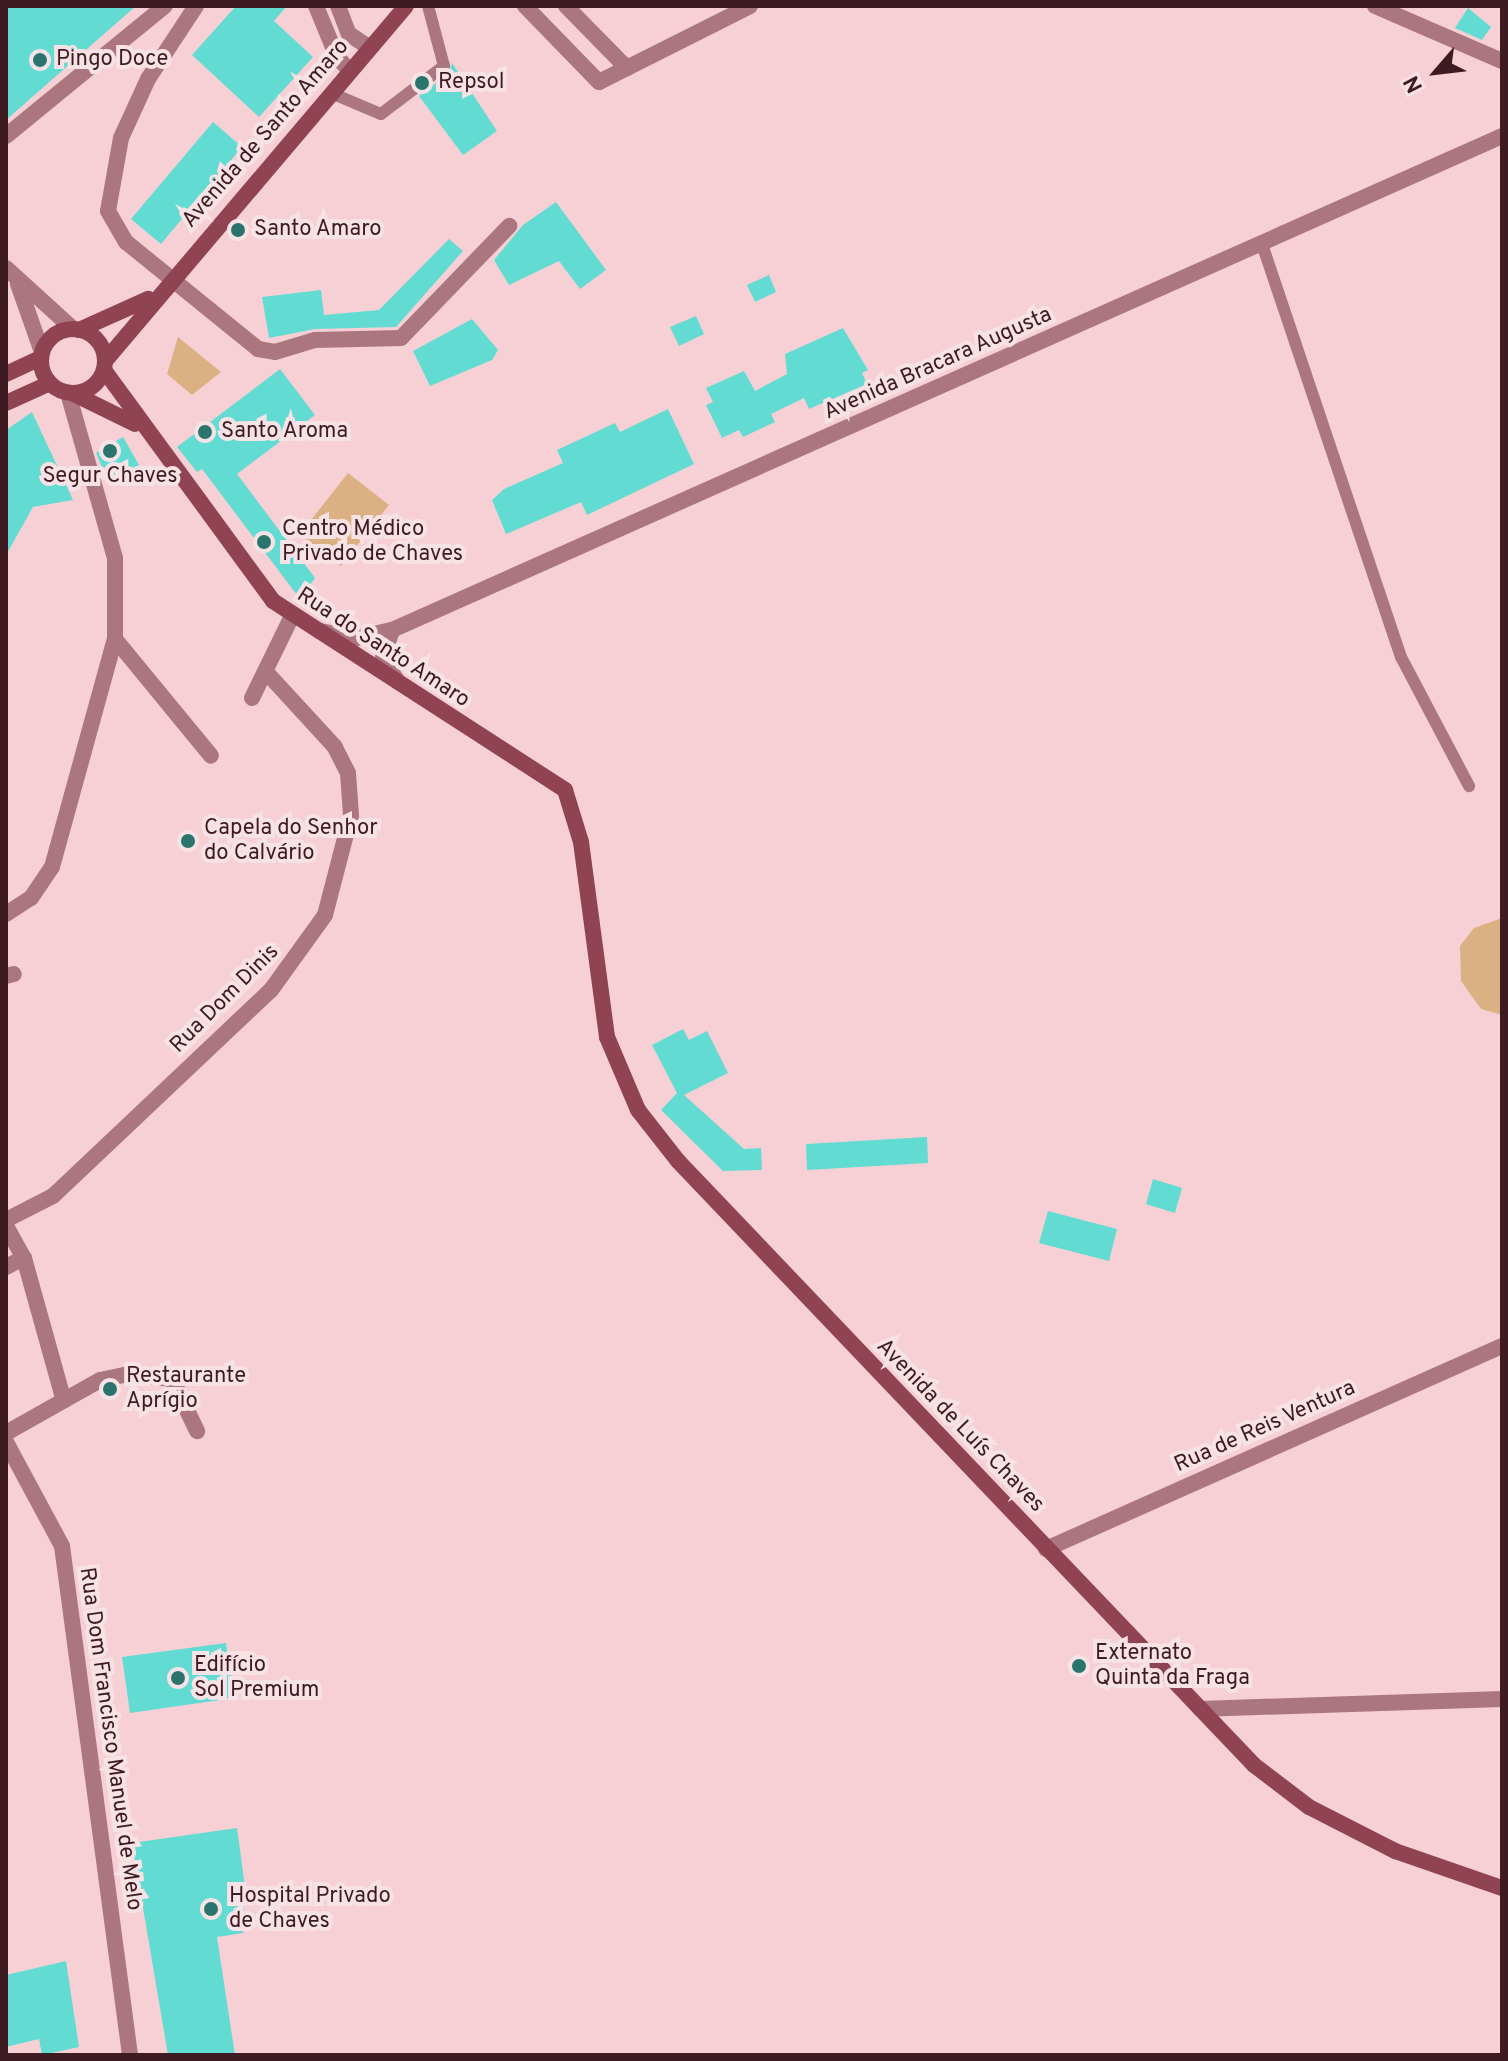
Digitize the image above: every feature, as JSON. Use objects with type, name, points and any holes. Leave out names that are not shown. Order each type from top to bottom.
[{"type":"main road","name":"Avenida de Santo Amaro","points":[[104,366],[165,285],[406,6]]},
{"type":"main road","name":"Avenida de Santo Amaro","points":[[76,329],[165,285]]},
{"type":"main road","points":[[6,374],[41,355],[53,335],[76,329],[98,341],[104,366],[92,387],[70,393],[50,383],[41,355]]},
{"type":"main road","name":"Rua do Santo Amaro","points":[[104,366],[143,430],[256,581],[292,616],[405,690],[559,784],[573,806],[581,842]]},
{"type":"main road","points":[[6,403],[50,383]]},
{"type":"main road","name":"Rua do Santo Amaro","points":[[70,393],[143,430]]},
{"type":"main road","name":"Avenida de Luís Chaves","points":[[581,842],[602,1018],[630,1094],[678,1161],[1254,1765],[1309,1807],[1395,1851],[1502,1888]]},
{"type":"street","points":[[6,136],[165,6]]},
{"type":"street","points":[[196,6],[148,79],[121,138],[108,202],[119,235],[165,285],[258,349],[401,338],[509,226]]},
{"type":"street","points":[[316,6],[337,57],[350,71]]},
{"type":"street","points":[[338,6],[349,34],[370,48]]},
{"type":"street","points":[[525,6],[599,82],[750,6]]},
{"type":"street","points":[[566,6],[627,68]]},
{"type":"street","points":[[1375,6],[1502,61]]},
{"type":"street","name":"Avenida Bracara Augusta","points":[[318,631],[357,638],[392,630],[1502,136]]},
{"type":"street","points":[[6,268],[18,282],[76,329]]},
{"type":"street","points":[[18,282],[41,355]]},
{"type":"street","points":[[6,914],[31,898],[52,867],[115,639],[115,558],[70,393]]},
{"type":"street","points":[[252,698],[292,616]]},
{"type":"street","points":[[392,630],[383,658],[405,690]]},
{"type":"street","points":[[115,639],[211,756]]},
{"type":"street","name":"Rua Dom Dinis","points":[[6,1220],[53,1196],[259,1001],[325,915],[351,815],[348,773],[335,747],[265,671]]},
{"type":"street","points":[[6,1226],[24,1258],[64,1401]]},
{"type":"street","points":[[6,1267],[24,1258]]},
{"type":"street","name":"Rua de Reis Ventura","points":[[1046,1549],[1502,1346]]},
{"type":"street","points":[[6,1433],[100,1380],[128,1374],[172,1379],[197,1431]]},
{"type":"street","name":"Rua Dom Francisco Manuel de Melo","points":[[6,1442],[62,1546],[130,2055]]},
{"type":"street","points":[[1200,1709],[1502,1699]]},
{"type":"lane","points":[[331,93],[381,114],[444,66],[428,6]]},
{"type":"lane","points":[[1262,244],[1401,657],[1469,786]]},
{"type":"shaded area","points":[[178,337],[221,372],[192,395],[167,374]]},
{"type":"shaded area","points":[[348,473],[389,505],[341,566],[300,534]]},
{"type":"shaded area","points":[[1502,918],[1502,1015],[1481,1009],[1461,981],[1460,946],[1474,928]]},
{"type":"building","name":"Pingo Doce","points":[[6,6],[136,6],[6,120]]},
{"type":"building","points":[[236,6],[287,6],[274,21],[313,57],[259,117],[192,55]]},
{"type":"building","points":[[1468,8],[1491,27],[1482,40],[1455,28]]},
{"type":"building","points":[[452,63],[497,131],[463,155],[419,96],[449,73]]},
{"type":"building","points":[[213,122],[242,147],[161,244],[131,219]]},
{"type":"building","points":[[556,202],[606,270],[580,289],[559,261],[509,285],[494,260],[523,225]]},
{"type":"building","points":[[449,239],[463,251],[396,327],[315,329],[269,338],[262,297],[321,290],[324,315],[379,310]]},
{"type":"building","points":[[769,275],[776,292],[755,302],[747,285]]},
{"type":"building","points":[[696,316],[704,334],[679,346],[670,327]]},
{"type":"building","points":[[472,319],[498,350],[492,360],[430,386],[413,351]]},
{"type":"building","points":[[843,328],[868,370],[862,373],[867,384],[809,409],[804,398],[771,414],[775,422],[743,437],[739,430],[722,438],[706,405],[713,402],[706,388],[744,371],[755,391],[787,374],[785,354]]},
{"type":"building","points":[[280,369],[315,415],[237,474],[315,578],[300,599],[202,469],[197,472],[177,447]]},
{"type":"building","points":[[668,409],[694,464],[587,515],[581,502],[506,534],[492,500],[504,489],[563,463],[557,450],[615,423],[620,432]]},
{"type":"building","points":[[32,412],[73,500],[33,507],[6,555],[6,430]]},
{"type":"building","points":[[123,437],[139,465],[109,483],[96,453]]},
{"type":"building","points":[[683,1029],[689,1040],[707,1031],[728,1073],[684,1095],[744,1149],[761,1148],[762,1170],[723,1171],[661,1110],[677,1093],[652,1045]]},
{"type":"building","points":[[927,1137],[928,1163],[807,1170],[806,1144]]},
{"type":"building","points":[[1153,1179],[1182,1188],[1175,1213],[1146,1204]]},
{"type":"building","points":[[1048,1211],[1117,1229],[1109,1261],[1039,1243]]},
{"type":"building","name":"Edifício Sol Premium","points":[[226,1643],[234,1698],[130,1713],[122,1657]]},
{"type":"building","points":[[237,1828],[245,1887],[243,1933],[217,1937],[235,2055],[168,2055],[132,1843]]},
{"type":"building","points":[[66,1961],[79,2047],[42,2055],[39,2039],[6,2047],[6,1975]]},
{"type":"place","name":"Pingo Doce","points":[[40,60]]},
{"type":"place","name":"Repsol","points":[[422,83]]},
{"type":"place","name":"Santo Amaro","points":[[238,230]]},
{"type":"place","name":"Santo Aroma","points":[[205,432]]},
{"type":"place","name":"Segur Chaves","points":[[110,451]]},
{"type":"place","name":"Centro Médico Privado de Chaves","points":[[264,542]]},
{"type":"place","name":"Capela do Senhor do Calvário","points":[[188,841]]},
{"type":"place","name":"Restaurante Aprígio","points":[[110,1389]]},
{"type":"place","name":"Externato Quinta da Fraga","points":[[1079,1666]]},
{"type":"place","name":"Edifício Sol Premium","points":[[178,1678]]},
{"type":"place","name":"Hospital Privado de Chaves","points":[[211,1909]]}]
